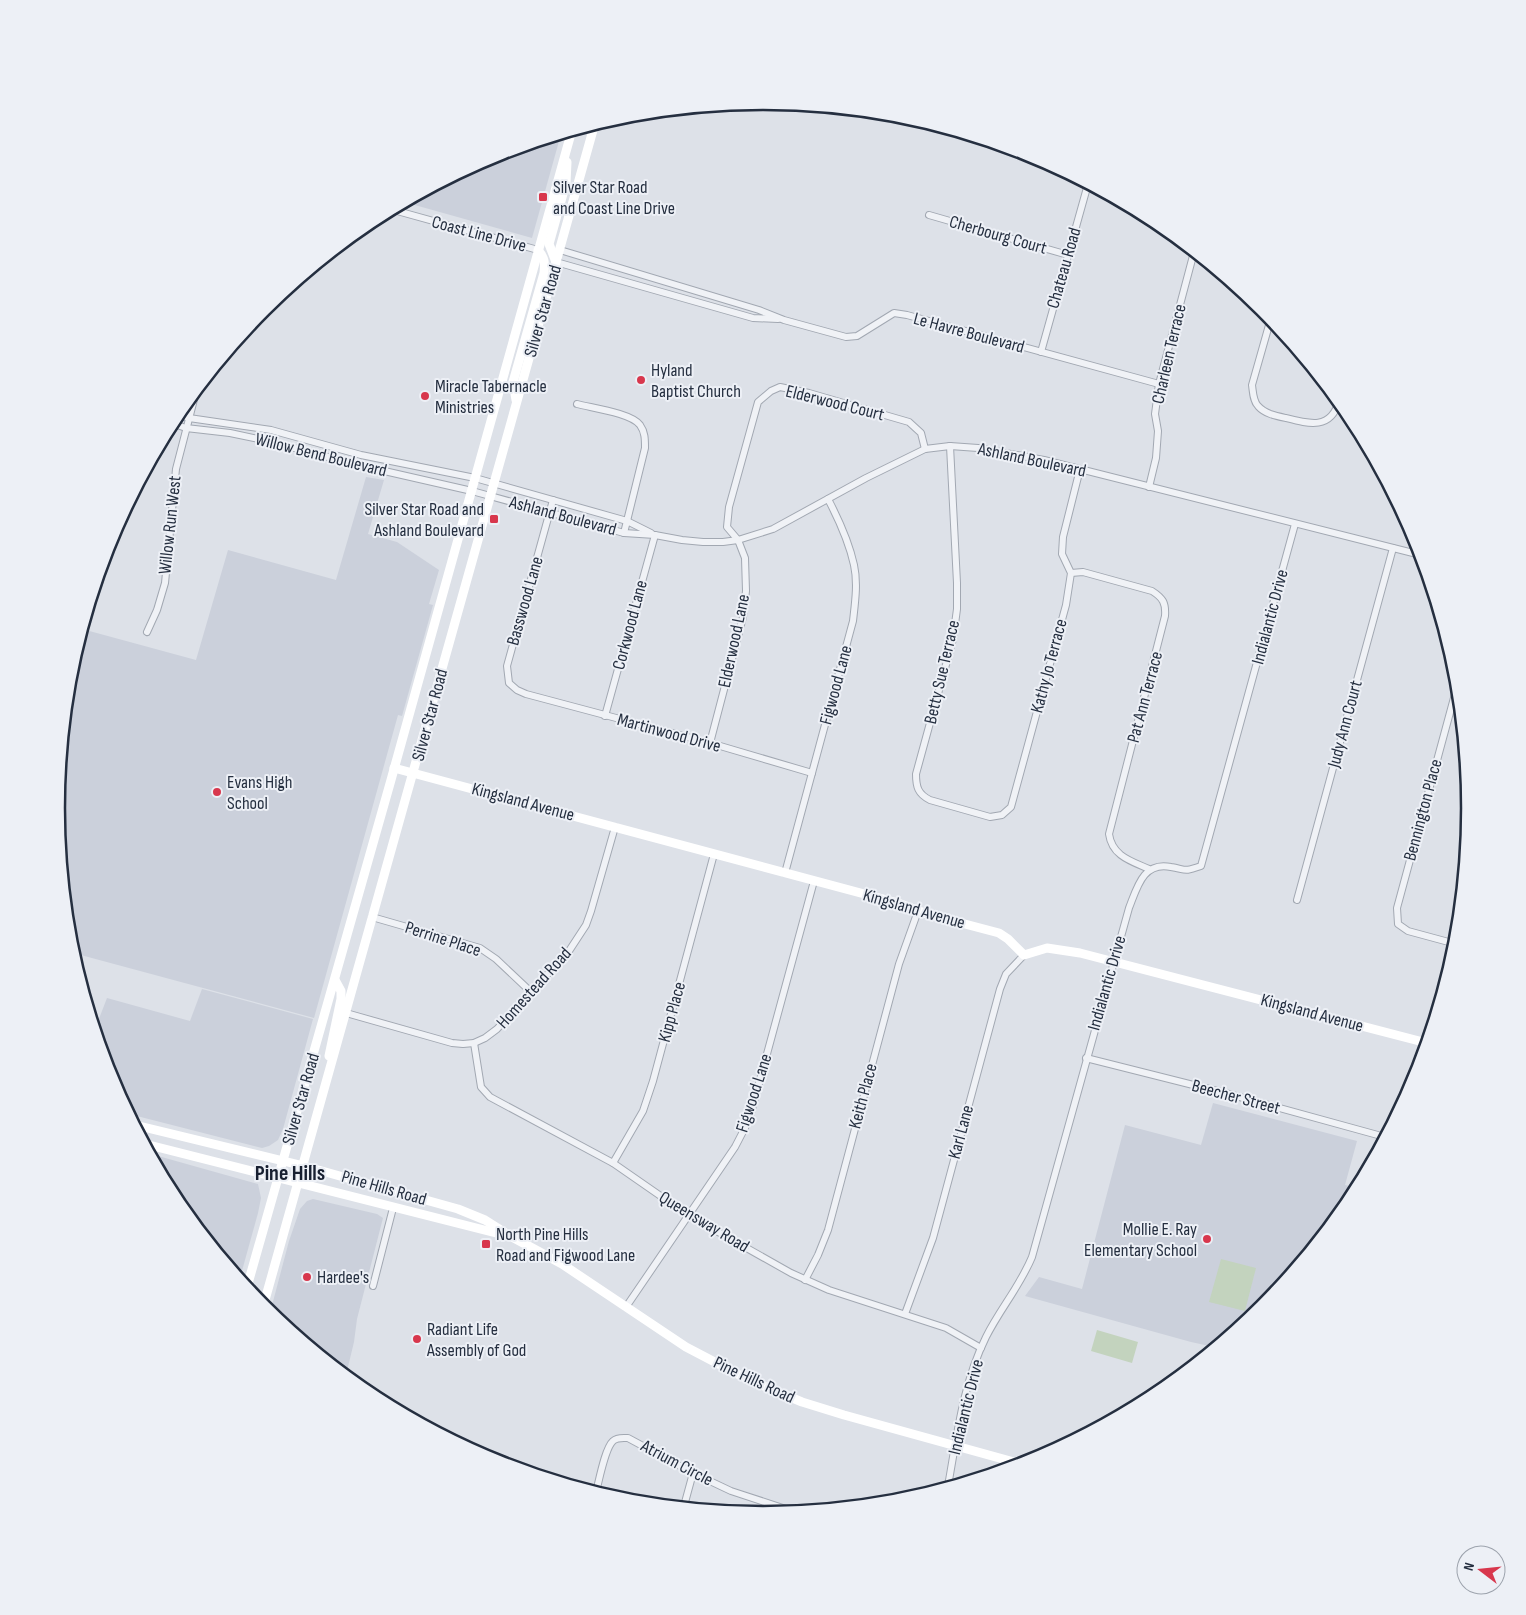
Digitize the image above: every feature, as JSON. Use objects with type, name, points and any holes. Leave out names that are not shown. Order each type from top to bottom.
[{"type":"main road","name":"Silver Star Road","points":[[266,1298],[414,773],[592,131]]},
{"type":"main road","name":"Silver Star Road","points":[[249,1280],[570,137]]},
{"type":"main road","points":[[556,262],[550,244],[566,183],[568,145]]},
{"type":"main road","points":[[517,402],[513,382],[544,273],[544,256],[538,250]]},
{"type":"main road","name":"Kingsland Avenue","points":[[394,768],[898,903],[999,933],[1014,944],[1024,955],[1042,949],[1055,948],[1113,960],[1421,1040]]},
{"type":"main road","points":[[320,1108],[333,1030],[341,999],[341,991],[334,980]]},
{"type":"main road","name":"Pine Hills Road","points":[[143,1127],[304,1166],[458,1209],[485,1220],[562,1264],[673,1338],[720,1366],[781,1394],[844,1416],[1008,1460]]},
{"type":"main road","name":"Pine Hills Road","points":[[154,1146],[512,1237]]},
{"type":"street","name":"Chateau Road","points":[[1040,352],[1087,189]]},
{"type":"street","name":"Coast Line Drive","points":[[400,212],[538,250]]},
{"type":"street","name":"Cherbourg Court","points":[[929,215],[1068,255]]},
{"type":"street","name":"Le Havre Boulevard","points":[[560,250],[759,310],[784,320],[846,337],[857,336],[887,317],[900,314],[1159,384]]},
{"type":"street","name":"Charleen Terrace","points":[[1148,487],[1156,458],[1158,431],[1155,414],[1159,384],[1192,258]]},
{"type":"street","name":"Le Havre Boulevard","points":[[556,262],[754,318],[784,320]]},
{"type":"street","points":[[1269,326],[1252,384],[1256,405],[1266,413],[1307,424],[1328,420],[1336,410]]},
{"type":"street","name":"Elderwood Court","points":[[738,540],[727,527],[729,507],[758,402],[771,391],[780,387],[795,390],[910,422],[921,433],[925,449]]},
{"type":"street","points":[[577,404],[628,417],[639,423],[644,433],[645,448],[624,533]]},
{"type":"street","name":"Willow Run West","points":[[147,632],[157,610],[165,583],[176,469],[192,407]]},
{"type":"street","name":"Willow Bend Boulevard","points":[[185,417],[272,430],[361,455],[475,478]]},
{"type":"street","name":"Willow Bend Boulevard","points":[[179,426],[268,441],[358,465],[472,491]]},
{"type":"street","name":"Ashland Boulevard","points":[[472,491],[624,533],[655,535],[703,542],[724,542],[738,540],[773,528],[882,469],[925,449],[950,446],[1006,452],[1080,469],[1413,553]]},
{"type":"street","name":"Betty Sue Terrace","points":[[950,446],[957,609],[953,638],[916,774],[916,786],[922,796],[958,809]]},
{"type":"street","name":"Kathy Jo Terrace","points":[[958,809],[990,817],[1002,815],[1011,807],[1066,605],[1071,573],[1062,554],[1063,537],[1080,469]]},
{"type":"street","name":"Ashland Boulevard","points":[[475,478],[626,521],[655,535]]},
{"type":"street","name":"Figwood Lane","points":[[785,872],[853,621],[856,594],[854,566],[841,525],[828,499]]},
{"type":"street","name":"Basswood Lane","points":[[526,694],[517,690],[509,683],[507,666],[553,500]]},
{"type":"street","name":"Indialantic Drive","points":[[949,1480],[968,1385],[981,1348],[992,1326],[1023,1277],[1032,1257],[1128,908],[1140,880],[1149,869],[1170,866],[1186,871],[1201,866],[1295,524]]},
{"type":"street","name":"Corkwood Lane","points":[[605,716],[655,535]]},
{"type":"street","name":"Elderwood Lane","points":[[710,743],[743,617],[746,591],[745,558],[738,540]]},
{"type":"street","name":"Judy Ann Court","points":[[1297,900],[1393,548]]},
{"type":"street","name":"Pat Ann Terrace","points":[[1071,573],[1083,572],[1152,591],[1161,597],[1166,604],[1165,616],[1109,834],[1110,843],[1122,857],[1149,869]]},
{"type":"street","name":"Martinwood Drive","points":[[526,694],[812,772]]},
{"type":"street","name":"Bennington Place","points":[[1448,942],[1408,931],[1398,924],[1397,908],[1453,702]]},
{"type":"street","name":"Homestead Road","points":[[474,1043],[497,1029],[569,951],[586,925],[592,912],[615,827]]},
{"type":"street","name":"Kipp Place","points":[[613,1163],[643,1111],[653,1081],[714,854]]},
{"type":"street","name":"Figwood Lane","points":[[626,1307],[735,1147],[749,1120],[814,881]]},
{"type":"street","name":"Keith Place","points":[[805,1280],[828,1230],[899,964],[918,910]]},
{"type":"street","name":"Perrine Place","points":[[372,917],[480,948],[496,959],[531,992]]},
{"type":"street","name":"Karl Lane","points":[[905,1314],[933,1238],[1000,988],[1006,974],[1024,955]]},
{"type":"street","points":[[346,1013],[452,1043],[474,1043]]},
{"type":"street","name":"Queensway Road","points":[[474,1043],[481,1086],[486,1094],[613,1163],[688,1215],[805,1280],[829,1290],[946,1328],[981,1348]]},
{"type":"street","name":"Beecher Street","points":[[1086,1058],[1225,1093],[1379,1135]]},
{"type":"street","points":[[372,1286],[393,1208]]},
{"type":"street","name":"Atrium Circle","points":[[598,1486],[612,1441],[619,1438],[628,1438],[638,1441],[731,1491],[775,1505]]},
{"type":"street","points":[[685,1501],[693,1472]]},
{"type":"shaded area","points":[[559,140],[532,238],[412,204],[454,181],[496,163]]},
{"type":"shaded area","name":"Evans High School","points":[[366,477],[384,480],[368,534],[397,542],[439,570],[429,604],[433,605],[402,716],[398,715],[314,1018],[81,955],[71,899],[66,853],[66,762],[78,671],[88,631],[196,660],[228,550],[336,580]]},
{"type":"shaded area","points":[[202,989],[313,1019],[283,1129],[278,1140],[262,1148],[137,1116],[118,1075],[98,1020],[107,998],[190,1021]]},
{"type":"shaded area","name":"Mollie E. Ray Elementary School","points":[[1213,1103],[1357,1141],[1345,1185],[1349,1186],[1343,1195],[1288,1268],[1257,1301],[1223,1332],[1207,1345],[1025,1296],[1039,1277],[1082,1289],[1125,1125],[1201,1145]]},
{"type":"shaded area","points":[[159,1156],[258,1184],[261,1198],[242,1272],[209,1232]]},
{"type":"shaded area","points":[[313,1199],[377,1214],[383,1218],[357,1319],[348,1368],[272,1304],[289,1241],[300,1209],[307,1201]]},
{"type":"green space","points":[[1221,1259],[1256,1268],[1245,1311],[1209,1302]]},
{"type":"green space","points":[[1097,1330],[1138,1342],[1132,1363],[1091,1351]]},
{"type":"place","name":"Silver Star Road and Coast Line Drive","points":[[543,197]]},
{"type":"place","name":"Hyland Baptist Church","points":[[641,380]]},
{"type":"place","name":"Miracle Tabernacle Ministries","points":[[425,396]]},
{"type":"place","name":"Silver Star Road and Ashland Boulevard","points":[[494,519]]},
{"type":"place","name":"Evans High School","points":[[217,792]]},
{"type":"place","name":"Mollie E. Ray Elementary School","points":[[1207,1239]]},
{"type":"place","name":"North Pine Hills Road and Figwood Lane","points":[[486,1244]]},
{"type":"place","name":"Hardee's","points":[[307,1277]]},
{"type":"place","name":"Radiant Life Assembly of God","points":[[417,1339]]},
{"type":"district","name":"Pine Hills","points":[[290,1173]]}]
